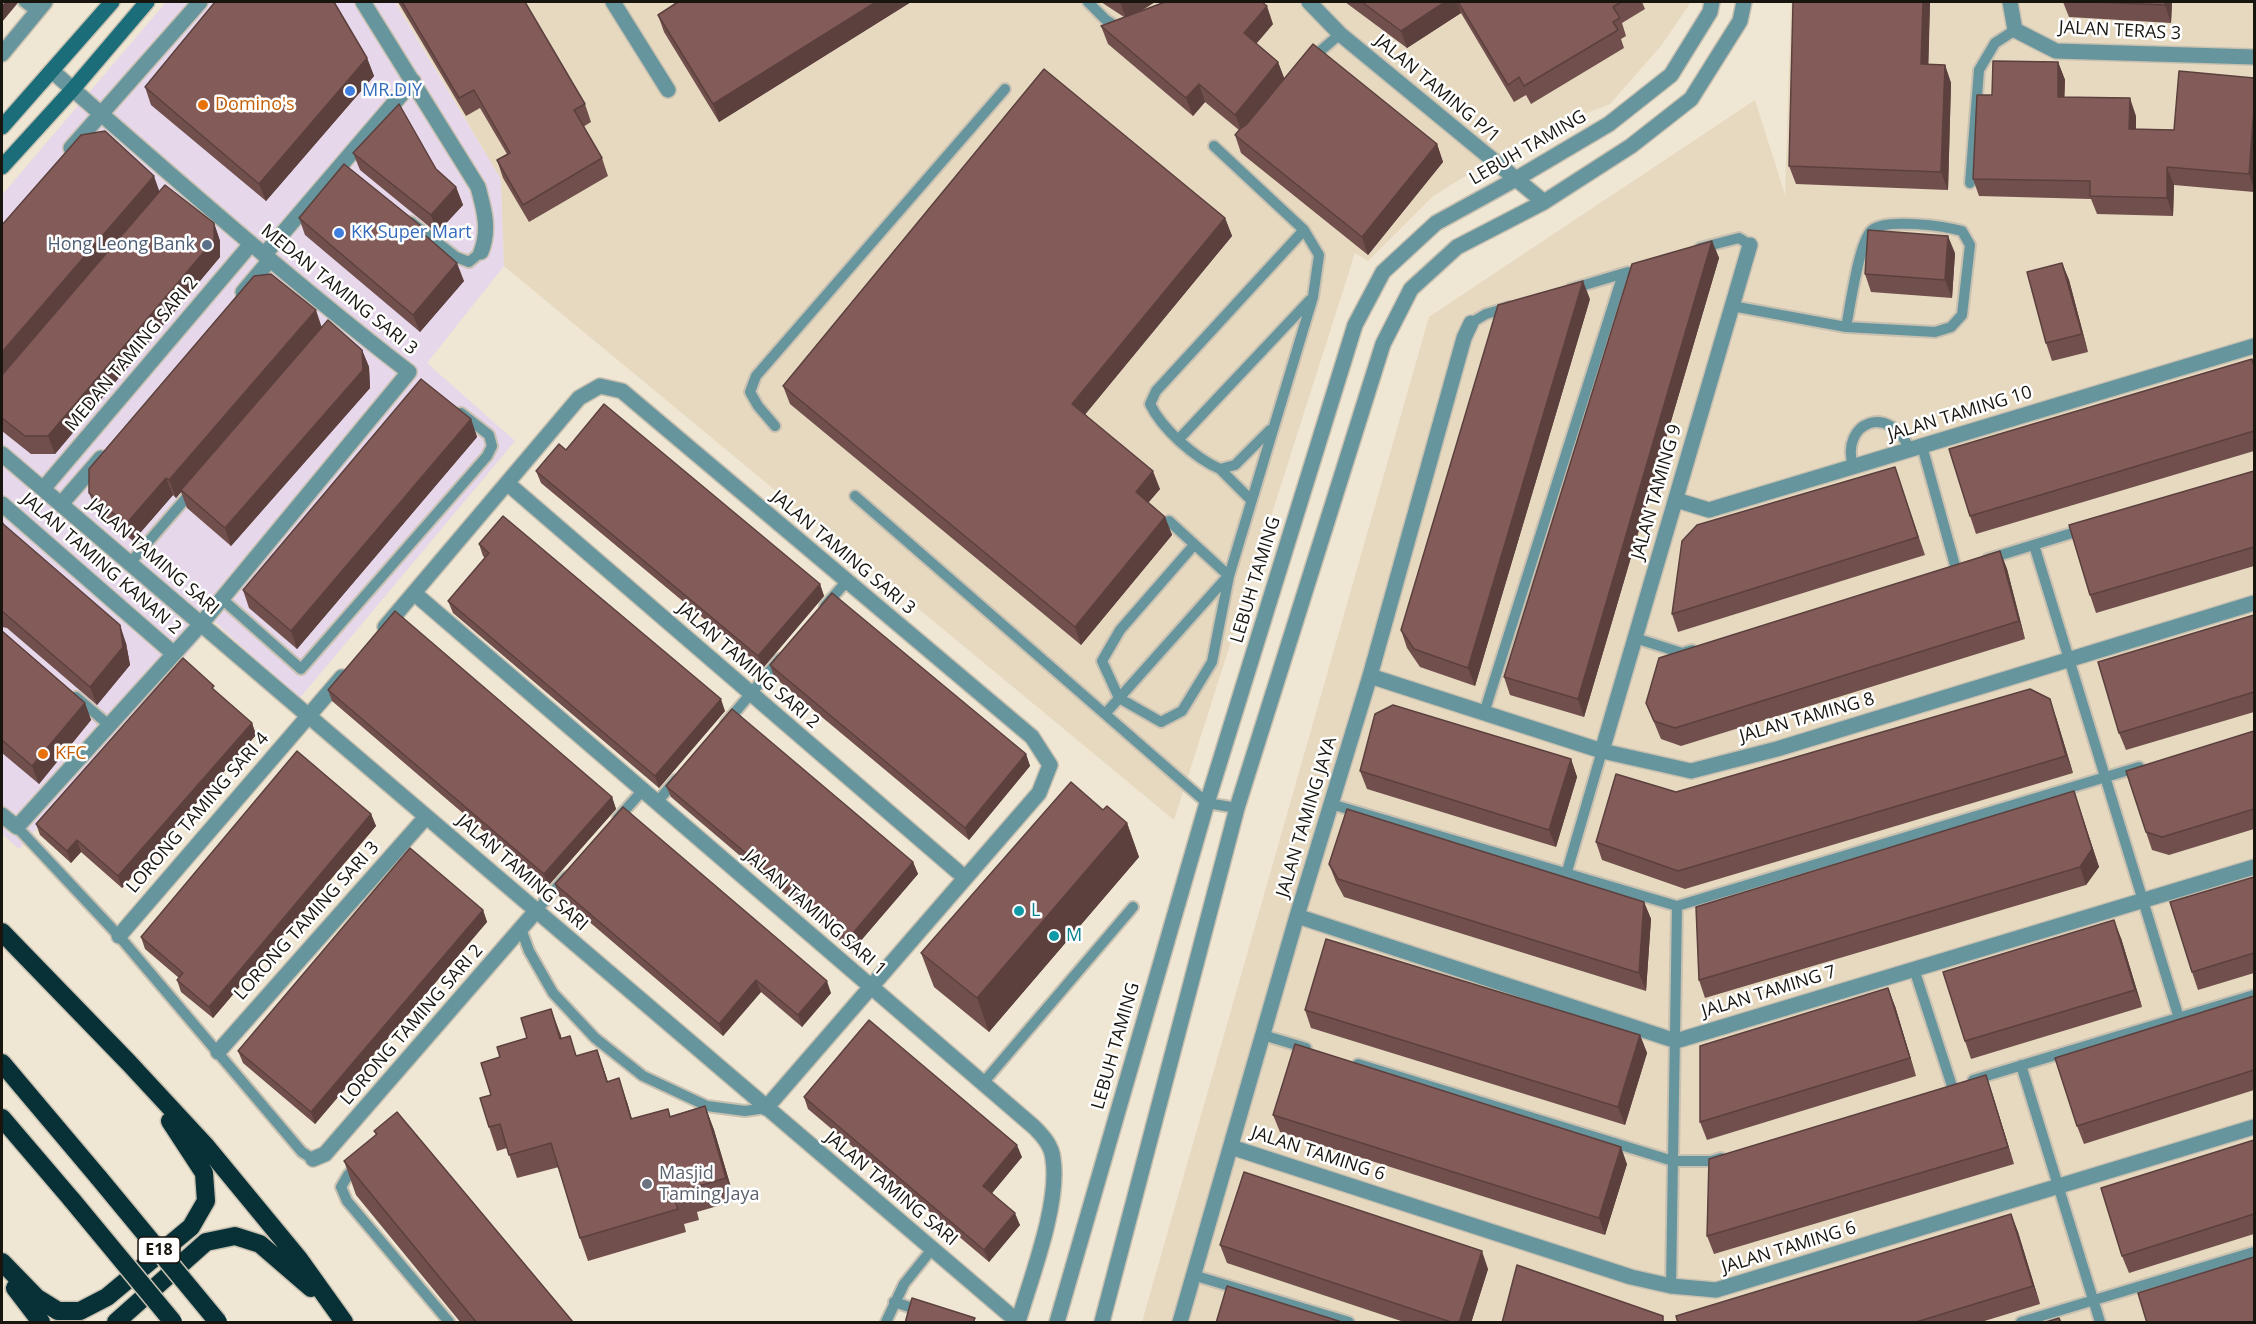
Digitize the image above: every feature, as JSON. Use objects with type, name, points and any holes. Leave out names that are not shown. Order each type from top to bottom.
[{"type":"highway","points":[[2,932],[129,1063],[212,1154],[299,1259],[344,1323]]},
{"type":"highway","name":"E18","points":[[2,1063],[218,1323]]},
{"type":"highway","points":[[2,1262],[37,1298],[58,1311],[80,1311],[107,1297],[191,1227],[206,1201],[204,1173],[194,1155],[129,1063]]},
{"type":"highway","name":"E18","points":[[2,1118],[173,1323]]},
{"type":"highway","points":[[116,1323],[206,1242],[235,1236],[260,1244],[333,1308]]},
{"type":"highway","points":[[2,1268],[41,1323]]},
{"type":"street","points":[[2,127],[112,2]]},
{"type":"street","points":[[2,167],[147,2]]},
{"type":"street","points":[[63,157],[200,2]]},
{"type":"street","points":[[363,2],[478,187],[486,218],[486,240],[481,252]]},
{"type":"street","points":[[613,2],[668,90]]},
{"type":"street","name":"JALAN TAMING P/1","points":[[1309,2],[1340,34],[1544,202]]},
{"type":"street","name":"LEBUH TAMING","points":[[1057,1323],[1207,803],[1355,325],[1383,272],[1436,223],[1516,180],[1609,124],[1671,75],[1710,12],[1712,2]]},
{"type":"street","points":[[1102,1323],[1237,808],[1383,344],[1411,289],[1457,247],[1544,202],[1631,146],[1691,99],[1740,21],[1744,2]]},
{"type":"street","points":[[2010,2],[2015,30]]},
{"type":"street","points":[[2,54],[41,7]]},
{"type":"street","name":"JALAN TERAS 3","points":[[2015,30],[2056,51],[2254,57]]},
{"type":"street","name":"MEDAN TAMING SARI 3","points":[[17,827],[201,624],[414,375],[336,323],[267,257],[175,188],[102,114],[52,71]]},
{"type":"street","points":[[231,305],[267,257],[345,169],[413,81]]},
{"type":"street","name":"MEDAN TAMING SARI 2","points":[[43,489],[251,244]]},
{"type":"street","name":"JALAN TAMING 9","points":[[1602,751],[1750,245]]},
{"type":"street","name":"JALAN TAMING JAYA","points":[[1180,1323],[1297,916],[1370,676],[1464,338],[1471,324]]},
{"type":"street","name":"JALAN TAMING 10","points":[[1676,500],[1708,510],[2254,346]]},
{"type":"street","name":"JALAN TAMING SARI 3","points":[[507,483],[579,398],[600,386],[622,391],[1032,737],[1050,765],[1039,793],[964,877]]},
{"type":"street","points":[[62,504],[108,450]]},
{"type":"street","name":"JALAN TAMING SARI","points":[[2,454],[1018,1323]]},
{"type":"street","points":[[376,637],[507,483]]},
{"type":"street","name":"JALAN TAMING SARI 2","points":[[507,483],[964,877]]},
{"type":"street","name":"JALAN TAMING KANAN 2","points":[[2,504],[174,654]]},
{"type":"street","name":"JALAN TAMING SARI 1","points":[[414,593],[1034,1127],[1046,1141],[1053,1157],[1053,1200],[1018,1323]]},
{"type":"street","name":"JALAN TAMING 8","points":[[1370,676],[1602,751],[1691,771],[1777,748],[2254,603]]},
{"type":"street","name":"LORONG TAMING SARI 4","points":[[119,936],[353,663]]},
{"type":"street","points":[[2,814],[17,827]]},
{"type":"street","name":"LORONG TAMING SARI 3","points":[[218,1052],[426,817]]},
{"type":"street","name":"JALAN TAMING 7","points":[[1676,1041],[2254,867]]},
{"type":"street","points":[[766,1108],[964,877]]},
{"type":"street","name":"LORONG TAMING SARI 2","points":[[313,1159],[325,1154],[536,911]]},
{"type":"street","points":[[1297,916],[1676,1041]]},
{"type":"street","name":"JALAN TAMING 6","points":[[1231,1147],[1631,1277],[1671,1286],[1716,1290],[2254,1128]]},
{"type":"lane","points":[[24,2],[41,7]]},
{"type":"lane","points":[[1088,2],[1118,30],[1135,25]]},
{"type":"lane","points":[[1970,183],[1979,70],[1995,43],[2015,30]]},
{"type":"lane","points":[[1302,70],[1316,54],[1340,34]]},
{"type":"lane","points":[[775,426],[758,406],[750,392],[756,376],[1005,89]]},
{"type":"lane","points":[[1194,544],[1120,630],[1102,661],[1119,698],[1161,722],[1182,711],[1212,662],[1228,576],[1313,297],[1319,255],[1304,230],[1214,146]]},
{"type":"lane","points":[[403,215],[456,257],[469,262],[481,252]]},
{"type":"lane","points":[[1732,306],[1846,327],[1935,332],[1951,327],[1962,315],[1970,245],[1962,231],[1947,227],[1887,224],[1872,230],[1862,245],[1846,327]]},
{"type":"lane","points":[[1251,500],[1220,469],[1208,464],[1157,419],[1150,404],[1156,391],[1304,230]]},
{"type":"lane","points":[[1686,253],[1718,242],[1739,238],[1750,245]]},
{"type":"lane","points":[[1566,290],[1644,267]]},
{"type":"lane","points":[[1484,713],[1623,274]]},
{"type":"lane","points":[[1179,439],[1313,297]]},
{"type":"lane","points":[[1471,324],[1486,314],[1520,304]]},
{"type":"lane","points":[[222,599],[301,669],[487,456],[492,446],[489,435],[453,407]]},
{"type":"lane","points":[[1853,466],[1850,445],[1861,429],[1878,421],[1887,423],[1898,430],[1916,448],[1968,565]]},
{"type":"lane","points":[[1220,469],[1235,465],[1272,427]]},
{"type":"lane","points":[[130,563],[200,482]]},
{"type":"lane","points":[[855,496],[1207,803],[1237,808]]},
{"type":"lane","points":[[1169,521],[1228,576]]},
{"type":"lane","points":[[1945,572],[2100,525]]},
{"type":"lane","points":[[2034,545],[2179,1018]]},
{"type":"lane","points":[[1105,714],[1228,576]]},
{"type":"lane","points":[[817,616],[846,582]]},
{"type":"lane","points":[[1635,638],[1682,653],[1705,646]]},
{"type":"lane","points":[[720,730],[788,651]]},
{"type":"lane","points":[[65,687],[110,726]]},
{"type":"lane","points":[[1566,875],[1602,751]]},
{"type":"lane","points":[[1331,804],[1677,906],[2151,764]]},
{"type":"lane","points":[[657,802],[681,775]]},
{"type":"lane","points":[[612,825],[643,790]]},
{"type":"lane","points":[[17,827],[119,936],[302,1152],[313,1159]]},
{"type":"lane","points":[[536,911],[574,868]]},
{"type":"lane","points":[[1671,1286],[1677,906]]},
{"type":"lane","points":[[983,1083],[1132,907]]},
{"type":"lane","points":[[521,929],[529,951],[553,993],[595,1038],[643,1076],[707,1106],[745,1111],[766,1108]]},
{"type":"lane","points":[[1914,969],[1952,1086]]},
{"type":"lane","points":[[1940,1090],[2254,995]]},
{"type":"lane","points":[[1263,1035],[1319,1052]]},
{"type":"lane","points":[[1353,1062],[1673,1161],[1711,1161],[1734,1154]]},
{"type":"lane","points":[[2021,1065],[2100,1323]]},
{"type":"lane","points":[[365,1159],[348,1175],[340,1188],[347,1201],[449,1323]]},
{"type":"lane","points":[[886,1323],[904,1284],[932,1249]]},
{"type":"lane","points":[[2021,1323],[2254,1252]]},
{"type":"lane","points":[[1193,1275],[1349,1323]]},
{"type":"lane","points":[[894,1302],[928,1312]]},
{"type":"shaded area","points":[[166,2],[395,2],[501,179],[504,266],[427,363],[515,441],[299,699],[215,622],[19,849],[2,834],[2,195]]},
{"type":"shaded area","points":[[396,2],[1691,2],[1661,46],[1610,104],[1537,132],[1433,196],[1368,261],[1355,253],[1174,820],[504,266],[501,179]]},
{"type":"shaded area","points":[[1791,2],[2254,2],[2254,1322],[1142,1322],[1429,317],[1755,100],[1785,195]]},
{"type":"building","points":[[215,2],[334,2],[367,58],[259,184],[145,87]]},
{"type":"building","points":[[402,2],[525,2],[585,104],[574,110],[602,158],[523,205],[497,160],[510,153],[474,90],[459,98]]},
{"type":"building","points":[[678,2],[876,2],[713,104],[658,15]]},
{"type":"building","points":[[1165,2],[1262,2],[1267,6],[1244,33],[1278,62],[1235,115],[1199,84],[1186,98],[1101,26]]},
{"type":"building","points":[[1362,2],[1445,2],[1401,31]]},
{"type":"building","points":[[1458,2],[1621,2],[1613,7],[1620,18],[1613,22],[1618,30],[1524,86],[1519,77],[1508,85]]},
{"type":"building","points":[[1793,2],[1923,2],[1921,64],[1945,65],[1941,172],[1789,166]]},
{"type":"building","points":[[2095,2],[2165,2],[2165,5]]},
{"type":"building","points":[[1313,44],[1437,144],[1362,237],[1235,135],[1246,125]]},
{"type":"building","points":[[1993,61],[2058,62],[2058,97],[2130,98],[2129,129],[2174,130],[2179,71],[2254,78],[2249,174],[2167,167],[2167,198],[2090,196],[2090,181],[1973,179],[1977,95],[1992,95]]},
{"type":"building","points":[[1044,69],[1225,218],[1072,404],[1153,471],[1136,492],[1165,517],[1075,627],[783,386]]},
{"type":"building","points":[[399,104],[436,169],[456,187],[431,215],[353,153]]},
{"type":"building","points":[[105,131],[154,176],[2,352],[2,225],[81,135]]},
{"type":"building","points":[[344,164],[421,226],[418,229],[457,263],[413,315],[299,218]]},
{"type":"building","points":[[165,185],[214,223],[214,240],[48,436],[25,436],[2,418],[2,375]]},
{"type":"building","points":[[1868,230],[1948,236],[1945,280],[1865,274]]},
{"type":"building","points":[[1712,241],[1578,699],[1504,677],[1632,264]]},
{"type":"building","points":[[2062,263],[2082,334],[2046,343],[2027,272]]},
{"type":"building","points":[[271,274],[316,310],[169,480],[166,478],[126,524],[89,493],[89,469],[254,276]]},
{"type":"building","points":[[1583,281],[1468,668],[1414,649],[1401,630],[1498,305]]},
{"type":"building","points":[[328,320],[362,350],[363,370],[225,528],[181,490]]},
{"type":"building","points":[[2252,359],[2254,366],[2254,431],[1970,516],[1949,449]]},
{"type":"building","points":[[421,379],[471,419],[291,631],[243,590]]},
{"type":"building","points":[[604,404],[820,584],[758,656],[536,471],[559,444],[566,450]]},
{"type":"building","points":[[1895,467],[1918,537],[1672,614],[1682,541],[1697,525]]},
{"type":"building","points":[[2254,471],[2254,547],[2090,595],[2069,525]]},
{"type":"building","points":[[503,516],[721,699],[655,776],[448,601],[489,553],[479,544]]},
{"type":"building","points":[[2,523],[120,625],[123,647],[90,687],[2,611]]},
{"type":"building","points":[[2000,551],[2019,621],[1675,728],[1654,721],[1646,703],[1659,658]]},
{"type":"building","points":[[832,593],[1026,754],[965,828],[770,665]]},
{"type":"building","points":[[395,611],[612,797],[544,874],[328,690]]},
{"type":"building","points":[[2254,615],[2254,692],[2119,733],[2098,662]]},
{"type":"building","points":[[2,631],[85,703],[32,766],[2,740]]},
{"type":"building","points":[[183,658],[214,686],[212,688],[252,723],[118,876],[77,840],[67,851],[36,824]]},
{"type":"building","points":[[2030,689],[2050,699],[2066,756],[1678,871],[1596,842],[1616,774],[1676,792]]},
{"type":"building","points":[[1393,705],[1571,759],[1549,830],[1360,771],[1375,714]]},
{"type":"building","points":[[732,709],[913,862],[848,939],[666,786]]},
{"type":"building","points":[[2254,731],[2254,809],[2162,837],[2146,832],[2126,771]]},
{"type":"building","points":[[297,751],[371,814],[209,1007],[177,980],[183,973],[141,937]]},
{"type":"building","points":[[1071,782],[1103,810],[1107,806],[1127,823],[977,998],[921,953]]},
{"type":"building","points":[[2074,791],[2092,849],[2080,867],[1699,980],[1696,907]]},
{"type":"building","points":[[623,807],[827,981],[798,1015],[756,980],[719,1024],[555,884]]},
{"type":"building","points":[[1347,809],[1644,902],[1639,973],[1338,879],[1329,864]]},
{"type":"building","points":[[410,848],[483,910],[311,1112],[238,1051]]},
{"type":"building","points":[[2254,877],[2254,953],[2192,972],[2170,902]]},
{"type":"building","points":[[2114,920],[2135,990],[1965,1041],[1943,972]]},
{"type":"building","points":[[1326,939],[1640,1035],[1618,1107],[1305,1010]]},
{"type":"building","points":[[1888,988],[1910,1058],[1700,1122],[1700,1046]]},
{"type":"building","points":[[2254,996],[2254,1070],[2077,1126],[2055,1058]]},
{"type":"building","points":[[551,1009],[560,1039],[570,1036],[576,1056],[597,1050],[607,1082],[619,1078],[631,1119],[668,1109],[670,1117],[705,1106],[726,1178],[689,1189],[691,1196],[675,1201],[678,1209],[580,1238],[551,1143],[509,1155],[500,1124],[489,1127],[480,1098],[491,1095],[481,1063],[500,1057],[497,1047],[527,1038],[521,1018]]},
{"type":"building","points":[[869,1020],[1017,1145],[983,1186],[1015,1213],[984,1250],[804,1097]]},
{"type":"building","points":[[1295,1044],[1621,1147],[1599,1218],[1273,1115]]},
{"type":"building","points":[[1986,1075],[2008,1147],[1707,1236],[1709,1159]]},
{"type":"building","points":[[397,1112],[573,1322],[477,1323],[344,1161],[377,1134],[374,1131]]},
{"type":"building","points":[[2254,1140],[2254,1214],[2122,1256],[2101,1188]]},
{"type":"building","points":[[1244,1172],[1482,1251],[1459,1323],[1220,1245]]},
{"type":"building","points":[[2011,1214],[2033,1286],[1913,1323],[1678,1323],[1676,1316]]},
{"type":"building","points":[[2254,1257],[2254,1323],[2147,1323],[2138,1293]]},
{"type":"building","points":[[1517,1265],[1663,1316],[1663,1323],[1502,1323]]},
{"type":"building","points":[[1227,1286],[1345,1323],[1216,1323]]},
{"type":"building","points":[[912,1298],[975,1318],[973,1323],[905,1323]]},
{"type":"building","points":[[2059,1318],[2061,1323],[2043,1323]]},
{"type":"place","name":"MR.DIY","points":[[350,91]]},
{"type":"place","name":"Domino's","points":[[203,105]]},
{"type":"place","name":"KK Super Mart","points":[[339,233]]},
{"type":"place","name":"Hong Leong Bank","points":[[207,245]]},
{"type":"place","name":"KFC","points":[[43,754]]},
{"type":"place","name":"L","points":[[1019,911]]},
{"type":"place","name":"M","points":[[1054,936]]},
{"type":"place","name":"Masjid Taming Jaya","points":[[647,1184]]}]
